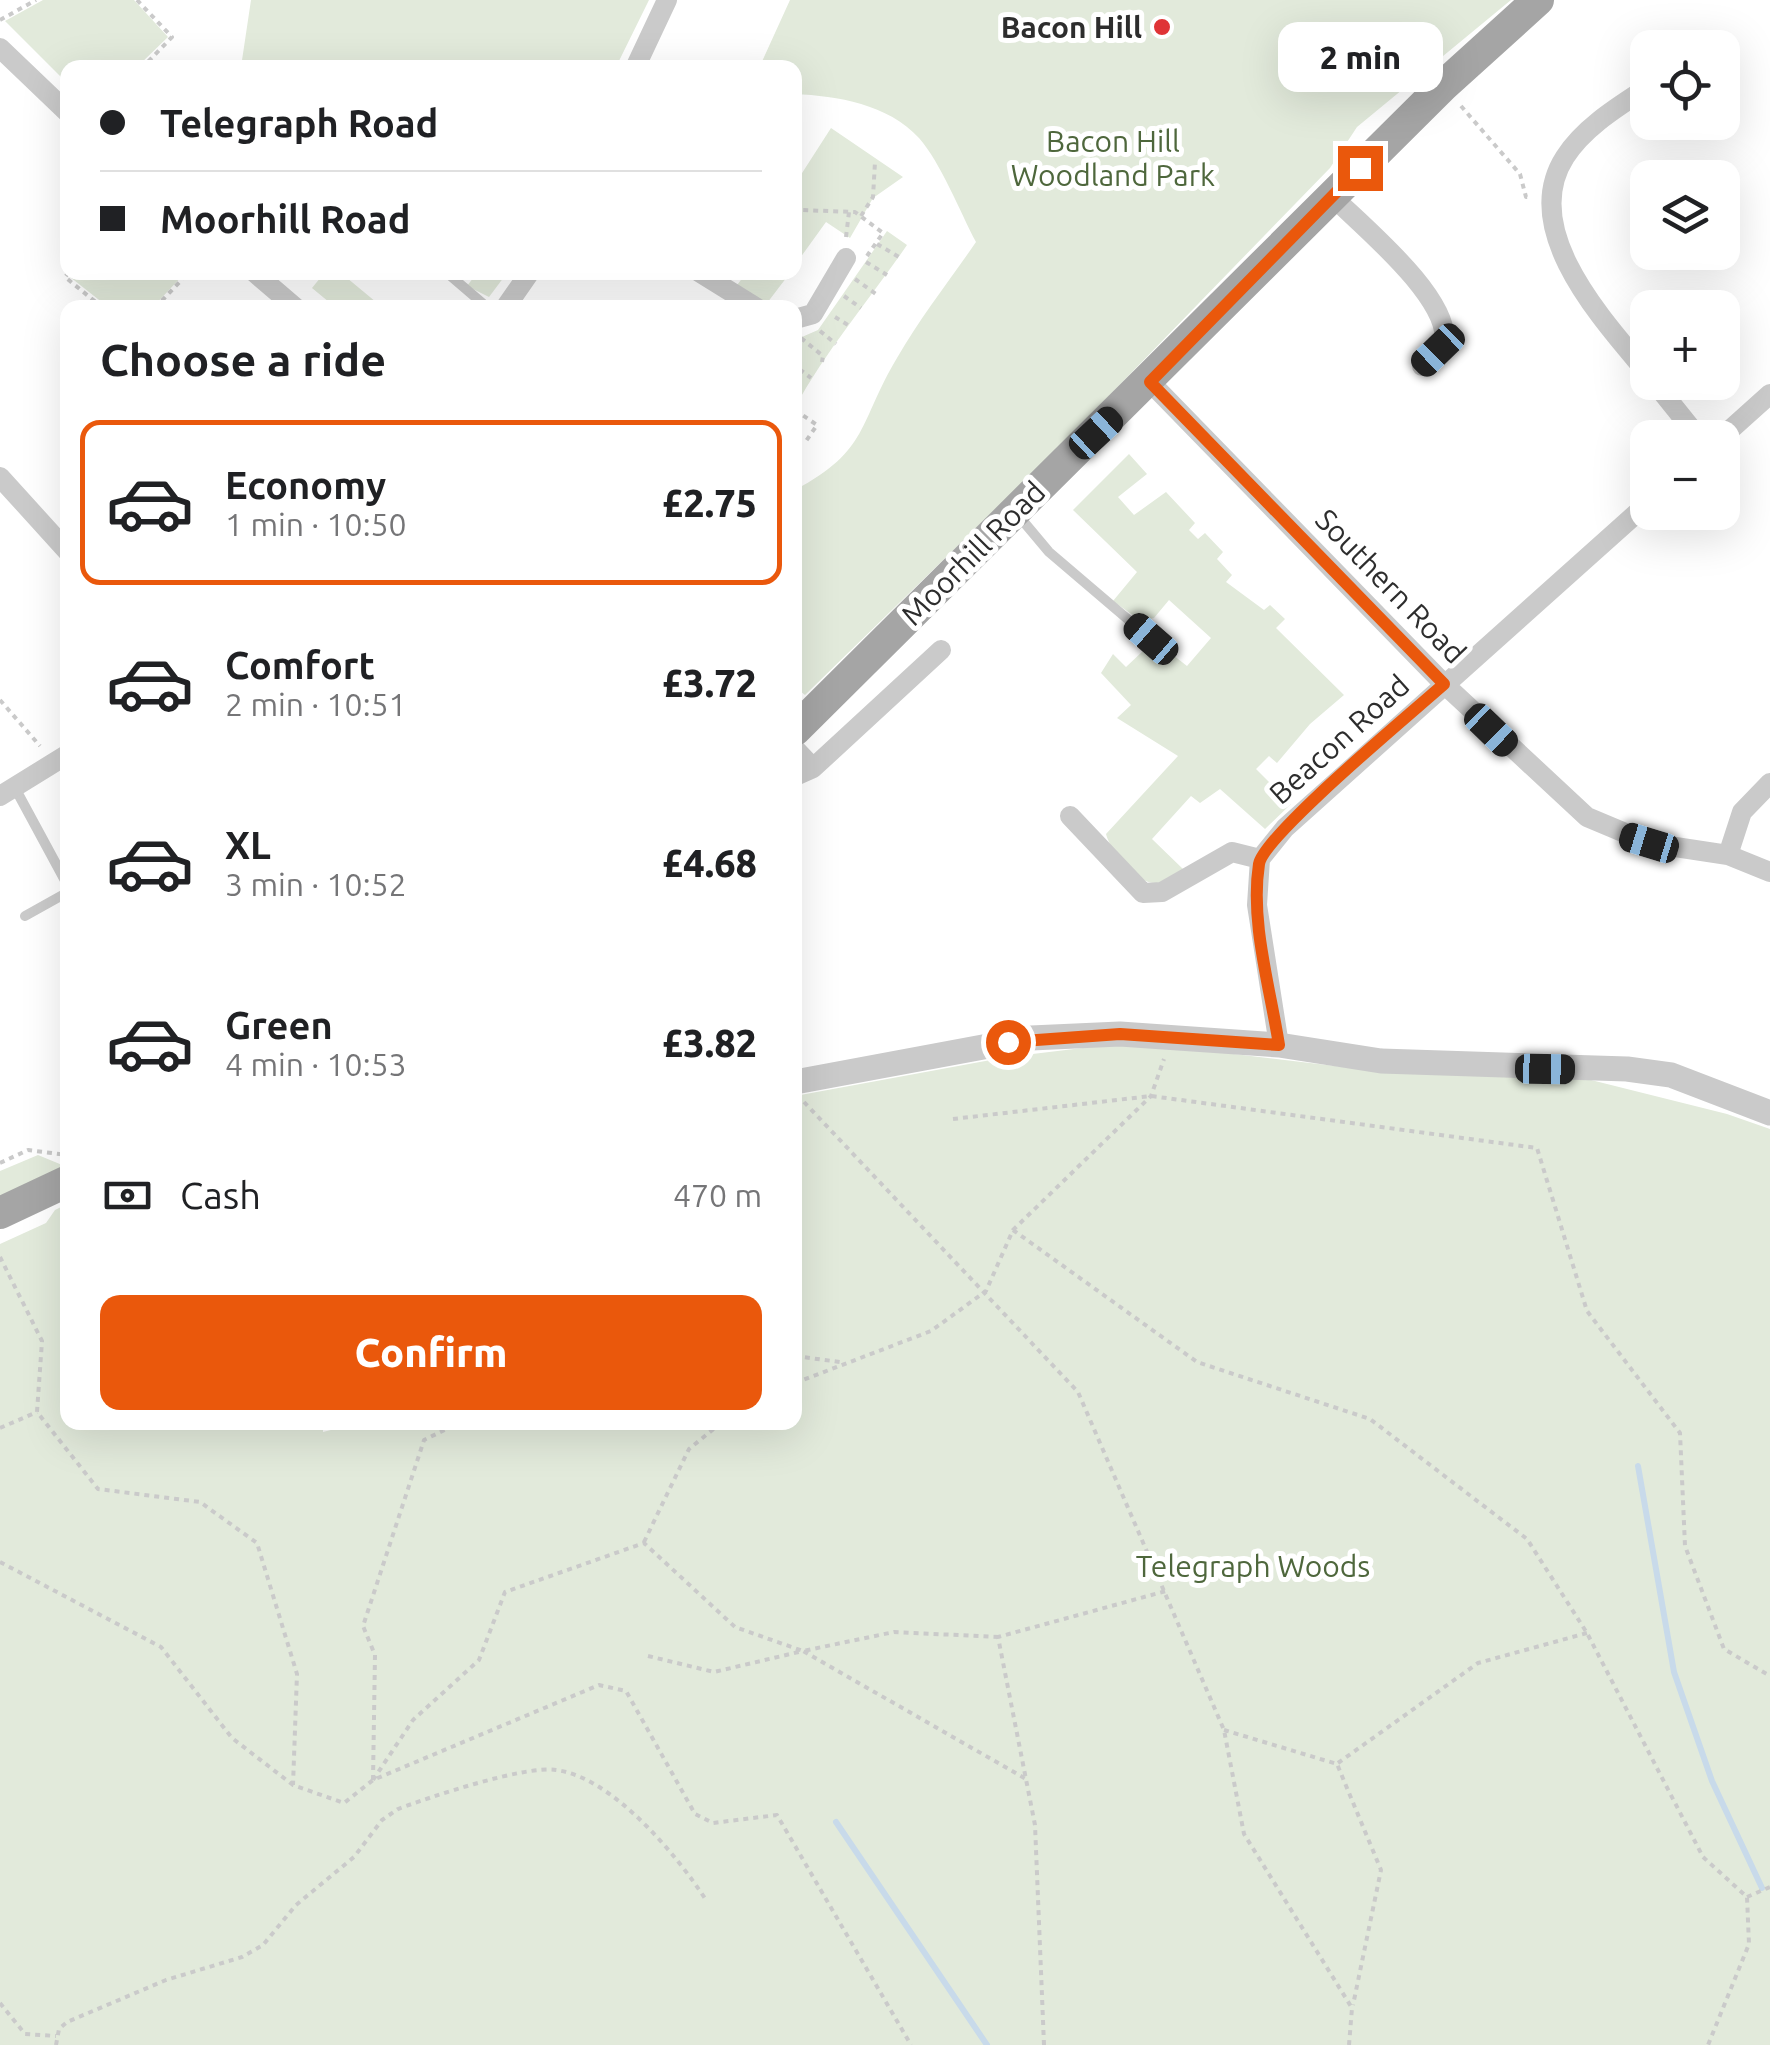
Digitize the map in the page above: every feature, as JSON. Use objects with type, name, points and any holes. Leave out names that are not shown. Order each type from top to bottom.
[{"type":"main road","name":"Moorhill Road","points":[[802,723],[1014,511],[1150,382],[1443,86],[1538,0]]},
{"type":"main road","points":[[0,1212],[60,1184]]},
{"type":"street","points":[[639,60],[667,0]]},
{"type":"street","points":[[0,48],[60,106]]},
{"type":"street","points":[[1630,101],[1578,140],[1555,176],[1552,197],[1554,223],[1571,273],[1630,350]]},
{"type":"street","points":[[1332,196],[1415,279],[1438,315],[1444,343],[1422,366]]},
{"type":"street","points":[[802,327],[855,266]]},
{"type":"street","points":[[263,280],[287,300]]},
{"type":"street","points":[[712,280],[744,300]]},
{"type":"street","name":"Southern Road","points":[[1150,382],[1444,684],[1588,817],[1649,843],[1728,856],[1770,872]]},
{"type":"street","points":[[1740,421],[1770,394]]},
{"type":"street","points":[[1668,400],[1685,420]]},
{"type":"street","points":[[0,477],[60,543]]},
{"type":"street","name":"Beacon Road","points":[[1260,859],[1285,828],[1630,519]]},
{"type":"street","name":"Moorhill Road","points":[[804,772],[941,650]]},
{"type":"street","points":[[8,792],[60,760]]},
{"type":"street","points":[[1728,856],[1742,812],[1770,783]]},
{"type":"street","points":[[1070,816],[1143,893],[1162,892],[1232,852],[1260,859],[1257,905],[1279,1045]]},
{"type":"street","points":[[802,1081],[1032,1038],[1105,1034],[1279,1045],[1381,1060],[1627,1068],[1671,1074],[1770,1113]]},
{"type":"lane","points":[[455,280],[479,300]]},
{"type":"lane","points":[[1014,511],[1049,552],[1151,639]]},
{"type":"lane","points":[[8,792],[60,876]]},
{"type":"lane","points":[[25,916],[60,894]]},
{"type":"path","points":[[0,20],[36,0]]},
{"type":"path","points":[[137,0],[172,38],[150,60]]},
{"type":"path","points":[[1443,86],[1520,174],[1526,197],[1552,197]]},
{"type":"path","points":[[861,216],[873,198],[875,162]]},
{"type":"path","points":[[849,212],[855,266],[876,294]]},
{"type":"path","points":[[876,243],[899,257]]},
{"type":"path","points":[[855,266],[887,276]]},
{"type":"path","points":[[69,280],[92,300]]},
{"type":"path","points":[[163,300],[182,280]]},
{"type":"path","points":[[842,295],[861,308]]},
{"type":"path","points":[[830,313],[848,325]]},
{"type":"path","points":[[818,330],[836,344]]},
{"type":"path","points":[[802,336],[822,356],[822,362]]},
{"type":"path","points":[[802,374],[810,378]]},
{"type":"path","points":[[802,415],[817,425],[804,444]]},
{"type":"path","points":[[0,700],[60,757]]},
{"type":"path","points":[[802,1380],[930,1330],[986,1291],[1013,1230],[1150,1096],[1174,1037]]},
{"type":"path","points":[[953,1119],[1150,1096],[1537,1148],[1587,1311],[1680,1433],[1685,1546],[1724,1648],[1770,1676]]},
{"type":"path","points":[[802,1102],[986,1291],[1078,1392],[1224,1730],[1244,1834],[1352,2008]]},
{"type":"path","points":[[0,1163],[28,1150],[60,1153]]},
{"type":"path","points":[[1013,1230],[1197,1362],[1370,1420],[1527,1539],[1587,1633],[1703,1857],[1747,1897],[1749,1944],[1708,2045]]},
{"type":"path","points":[[0,1257],[42,1341],[37,1412],[98,1489],[200,1502],[256,1543],[297,1674],[294,1786]]},
{"type":"path","points":[[802,1357],[845,1362]]},
{"type":"path","points":[[0,1428],[37,1412]]},
{"type":"path","points":[[373,1780],[375,1655],[362,1626],[424,1440],[444,1430]]},
{"type":"path","points":[[373,1780],[413,1720],[478,1660],[505,1592],[644,1543],[689,1449],[712,1430]]},
{"type":"path","points":[[644,1543],[736,1627],[804,1650],[1026,1779]]},
{"type":"path","points":[[0,1562],[161,1648],[232,1738],[294,1786],[344,1802],[373,1780],[599,1684],[626,1691],[695,1814],[713,1822],[777,1815],[911,2045]]},
{"type":"path","points":[[648,1656],[714,1672],[894,1632],[998,1637],[1166,1591]]},
{"type":"path","points":[[1337,1764],[1478,1663],[1587,1633]]},
{"type":"path","points":[[998,1637],[1035,1826],[1044,2045]]},
{"type":"path","points":[[1224,1730],[1337,1764]]},
{"type":"path","points":[[1337,1764],[1381,1870],[1352,2008],[1350,2045]]},
{"type":"path","points":[[56,2045],[56,2036],[67,2022],[115,2000],[242,1957],[263,1945],[296,1905],[354,1857],[382,1820],[398,1809],[520,1773],[559,1770],[579,1776],[654,1834],[686,1868],[706,1900]]},
{"type":"path","points":[[1747,1897],[1770,1887]]},
{"type":"path","points":[[0,2003],[24,2034],[56,2036]]},
{"type":"green space","points":[[43,0],[134,0],[168,37],[144,60],[60,60],[60,76],[5,21]]},
{"type":"green space","points":[[251,0],[649,0],[619,60],[242,60]]},
{"type":"green space","name":"Bacon Hill Woodland Park","points":[[790,0],[1511,0],[1357,127],[1330,168],[1067,439],[805,695],[802,486],[850,448],[906,343],[976,242],[935,161],[906,126],[861,104],[802,95],[802,60],[763,60]]},
{"type":"green space","points":[[831,128],[903,177],[873,198],[850,238],[826,222],[802,255],[802,173]]},
{"type":"green space","points":[[887,231],[907,245],[802,395],[802,337],[818,330]]},
{"type":"green space","points":[[74,280],[178,280],[160,300],[99,300]]},
{"type":"green space","points":[[318,280],[349,280],[374,300],[327,300],[312,288]]},
{"type":"green space","points":[[472,280],[502,280],[489,297],[467,286]]},
{"type":"green space","points":[[741,280],[785,280],[769,300],[749,300],[732,292]]},
{"type":"green space","points":[[1129,454],[1147,474],[1118,497],[1134,515],[1166,492],[1195,523],[1189,530],[1198,539],[1205,533],[1223,552],[1217,559],[1232,575],[1226,582],[1264,610],[1270,605],[1285,619],[1276,628],[1344,695],[1310,724],[1277,763],[1269,756],[1256,769],[1291,804],[1265,829],[1220,789],[1200,803],[1191,796],[1152,839],[1183,869],[1166,881],[1154,883],[1127,868],[1106,834],[1178,756],[1117,718],[1131,705],[1101,673],[1113,654],[1126,667],[1144,650],[1127,631],[1130,629],[1159,654],[1164,648],[1187,666],[1211,638],[1169,600],[1154,618],[1141,621],[1113,601],[1137,572],[1073,510]]},
{"type":"green space","name":"Telegraph Woods","points":[[1132,1042],[1369,1070],[1587,1079],[1727,1114],[1770,1129],[1770,2045],[0,2045],[0,1244],[46,1223],[60,1208],[60,1430],[802,1430],[802,1095],[1007,1057]]},
{"type":"green space","points":[[38,1155],[60,1164],[60,1170],[0,1199],[0,1171]]},
{"type":"waterway","points":[[1638,1466],[1674,1672],[1712,1781],[1762,1888]]},
{"type":"waterway","points":[[836,1822],[987,2045]]},
{"type":"place","name":"Bacon Hill","points":[[1162,27]]},
{"type":"route","points":[[1008,1042],[1076,1034],[1120,1034],[1279,1045],[1257,905],[1260,859],[1285,828],[1444,684],[1150,382],[1360,168]]}]
